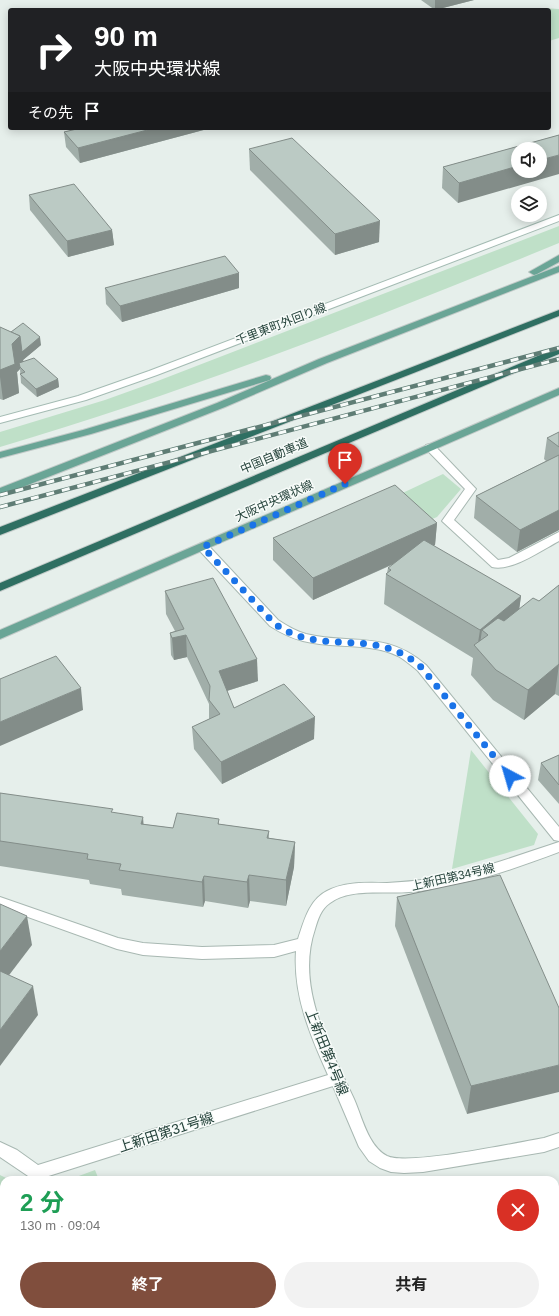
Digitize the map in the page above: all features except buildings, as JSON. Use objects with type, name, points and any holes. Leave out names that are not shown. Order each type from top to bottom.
[{"type":"highway","points":[[0,531],[559,313]]},
{"type":"highway","name":"中国自動車道","points":[[0,587],[559,350]]},
{"type":"main road","points":[[499,292],[559,258]]},
{"type":"main road","points":[[0,492],[221,405],[323,361],[559,269]]},
{"type":"main road","points":[[3,455],[323,361]]},
{"type":"main road","name":"大阪中央環状線","points":[[0,634],[559,391]]},
{"type":"street","name":"千里東町外回り線","points":[[0,420],[82,398],[153,373],[559,218]]},
{"type":"street","points":[[430,447],[471,489],[448,521],[496,564],[512,561],[559,536]]},
{"type":"street","points":[[203,547],[274,623],[283,630],[305,638],[375,645],[390,648],[412,659],[422,668],[559,836]]},
{"type":"street","name":"上新田第34号線","points":[[303,943],[318,905],[326,897],[340,890],[405,888],[431,885],[483,871],[559,847]]},
{"type":"street","points":[[0,902],[118,943],[143,949],[202,953],[274,951],[303,943]]},
{"type":"street","name":"上新田第4号線","points":[[303,943],[301,957],[302,974],[309,1010],[355,1117],[364,1144],[374,1156],[388,1165],[405,1167],[544,1144],[559,1140]]},
{"type":"street","name":"上新田第31号線","points":[[0,1149],[12,1155],[36,1173],[337,1078]]},
{"type":"green space","points":[[551,8],[559,9],[559,38],[551,40]]},
{"type":"green space","points":[[559,226],[559,243],[421,299],[212,378],[0,447],[0,432],[105,400],[155,382]]},
{"type":"green space","points":[[443,474],[461,489],[437,517],[423,523],[394,497]]},
{"type":"green space","points":[[471,750],[538,834],[534,845],[452,869]]},
{"type":"green space","points":[[95,1170],[97,1176],[79,1176]]},
{"type":"railway","points":[[0,495],[559,348]]},
{"type":"railway","points":[[0,507],[559,359]]},
{"type":"route","points":[[345,484],[203,547],[274,623],[283,630],[305,638],[359,643],[390,648],[412,659],[422,668],[510,776]]}]
